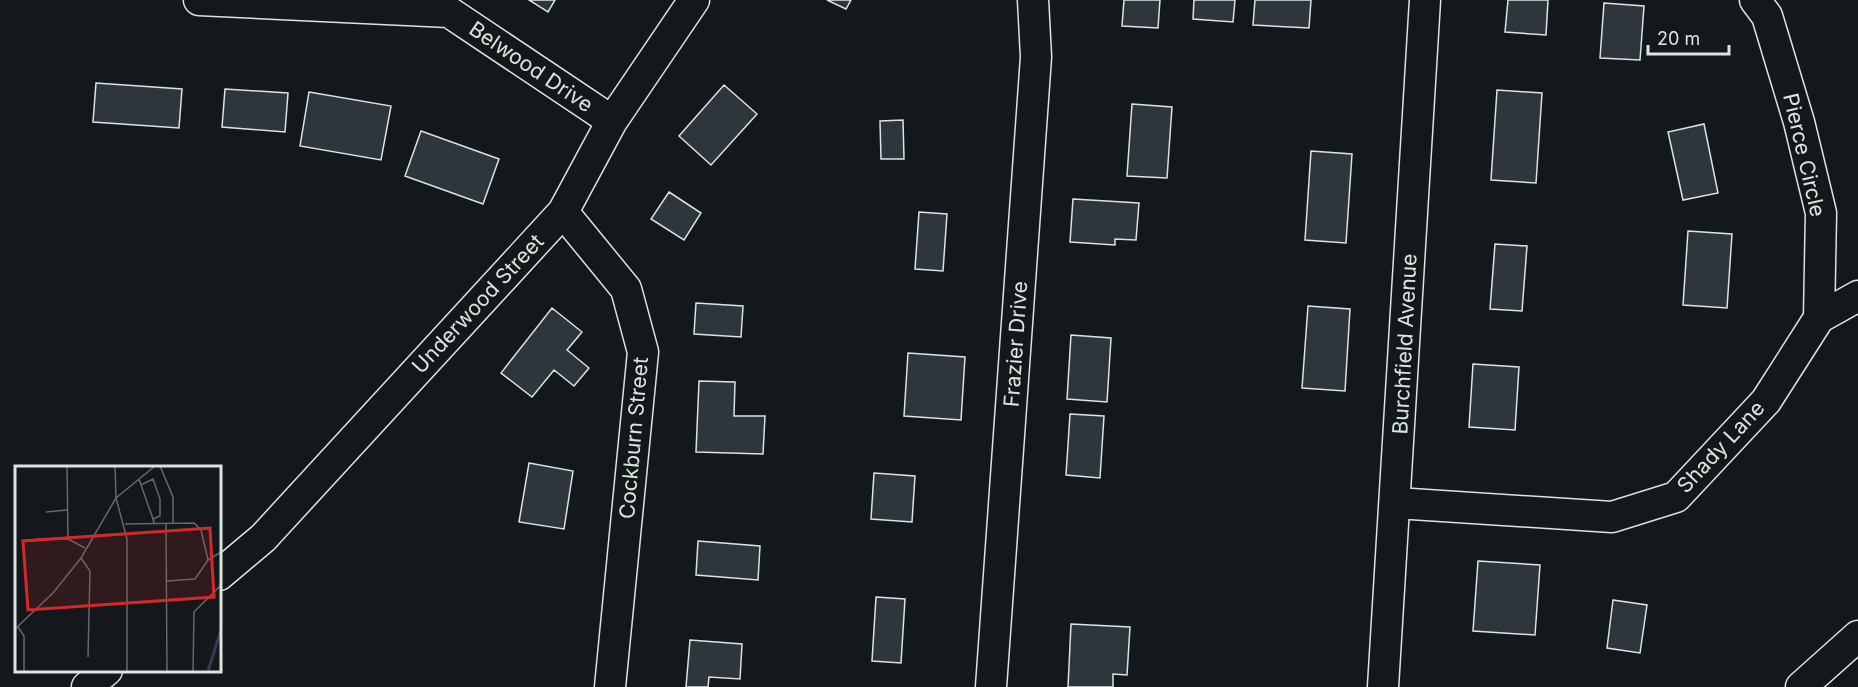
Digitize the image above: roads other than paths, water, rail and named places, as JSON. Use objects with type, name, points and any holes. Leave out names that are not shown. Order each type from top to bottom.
[{"type":"street","name":"Belwood Drive","points":[[199,0],[449,6],[612,121]]},
{"type":"street","name":"Underwood Street","points":[[220,574],[263,538],[563,212],[612,121],[694,0]]},
{"type":"street","name":"Frazier Drive","points":[[991,687],[1036,57],[1032,0]]},
{"type":"street","name":"Burchfield Avenue","points":[[1383,687],[1425,0]]},
{"type":"street","name":"Pierce Circle","points":[[1755,0],[1767,16],[1799,122],[1821,213],[1819,318]]},
{"type":"street","name":"Cockburn Street","points":[[563,212],[626,289],[643,352],[610,687]]},
{"type":"street","name":"Shady Lane","points":[[1396,503],[1612,517],[1677,497],[1766,401],[1819,318],[1858,296]]},
{"type":"street","points":[[1800,687],[1858,636]]},
{"type":"street","points":[[87,687],[105,672]]}]
